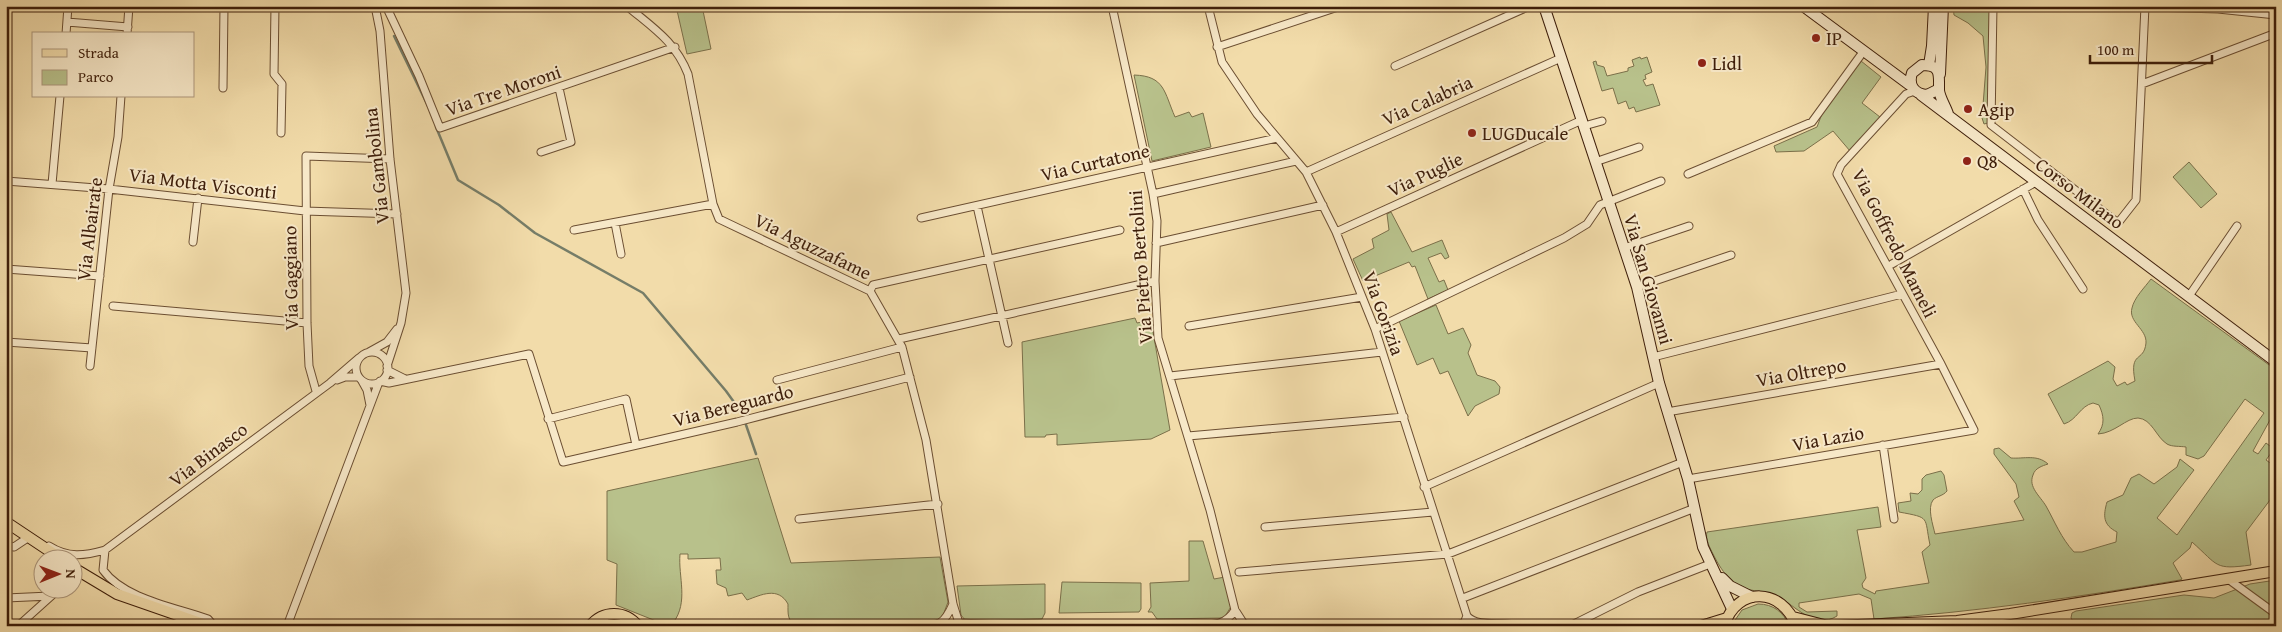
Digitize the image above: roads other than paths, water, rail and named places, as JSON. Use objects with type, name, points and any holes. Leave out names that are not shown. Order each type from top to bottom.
[{"type":"main road","name":"Via San Giovanni","points":[[1544,6],[1637,287],[1659,383],[1688,479],[1700,537],[1710,564],[1726,593],[1728,618]]},
{"type":"main road","name":"Corso Milano","points":[[1803,6],[2276,362]]},
{"type":"main road","points":[[1929,65],[1934,6]]},
{"type":"main road","points":[[1912,73],[1916,91],[1934,93],[1938,88],[1941,81],[1943,6]]},
{"type":"main road","points":[[1912,73],[1916,68],[1929,65],[1940,74]]},
{"type":"main road","points":[[1891,72],[1912,73]]},
{"type":"main road","points":[[1938,88],[1950,118]]},
{"type":"main road","points":[[6,522],[48,550]]},
{"type":"main road","name":"Via San Giovanni","points":[[1710,564],[1730,586],[1752,597]]},
{"type":"main road","points":[[1833,626],[1957,620],[1992,616],[2276,571]]},
{"type":"main road","points":[[82,576],[117,594],[209,626]]},
{"type":"main road","points":[[1702,626],[1728,618],[1740,602],[1752,597],[1770,598],[1779,602],[1795,621],[1828,626]]},
{"type":"main road","points":[[590,625],[604,615],[616,614],[627,616],[639,625]]},
{"type":"street","points":[[66,32],[68,6]]},
{"type":"street","points":[[67,22],[128,30],[130,6]]},
{"type":"street","points":[[223,88],[224,6]]},
{"type":"street","points":[[275,6],[274,74],[282,84],[281,134]]},
{"type":"street","name":"Via Gambolina","points":[[290,624],[370,406],[387,368],[401,323],[406,293],[390,159],[380,31],[375,6]]},
{"type":"street","name":"Via Tre Moroni","points":[[386,6],[394,26],[420,76],[440,128],[675,47]]},
{"type":"street","name":"Via Aguzzafame","points":[[627,6],[675,47],[688,74],[713,204],[719,219],[870,291],[901,343],[926,440],[953,604],[958,621],[962,625],[1028,626]]},
{"type":"street","points":[[1112,7],[1122,6]]},
{"type":"street","name":"Via Gorizia","points":[[1208,6],[1222,62],[1257,114],[1306,172],[1336,232],[1375,329],[1404,417],[1424,487],[1463,598],[1467,616]]},
{"type":"street","points":[[1217,47],[1341,6]]},
{"type":"street","points":[[1395,66],[1530,6]]},
{"type":"street","points":[[1994,6],[1991,124],[2118,223],[2136,200],[2145,7]]},
{"type":"street","points":[[2118,6],[2218,7],[2276,15]]},
{"type":"street","name":"Via Pietro Bertolini","points":[[1112,7],[1148,167],[1157,221],[1155,281],[1158,338],[1210,510],[1235,610]]},
{"type":"street","points":[[380,31],[394,26]]},
{"type":"street","points":[[2142,84],[2276,34]]},
{"type":"street","points":[[1688,174],[1812,122],[1863,52]]},
{"type":"street","name":"Via Calabria","points":[[1306,172],[1562,58]]},
{"type":"street","points":[[540,152],[571,142],[559,88]]},
{"type":"street","name":"Via Goffredo Mameli","points":[[1916,91],[1906,94],[1841,165],[1837,174],[1941,364],[1974,430]]},
{"type":"street","points":[[52,184],[60,98]]},
{"type":"street","name":"Via Albairate","points":[[90,366],[108,189],[118,137],[122,98]]},
{"type":"street","name":"Via Puglie","points":[[1336,232],[1583,123],[1602,121]]},
{"type":"street","name":"Via Curtatone","points":[[921,218],[1277,138]]},
{"type":"street","points":[[1595,162],[1639,147]]},
{"type":"street","name":"Via Gaggiano","points":[[316,391],[309,366],[306,323],[306,156],[390,159]]},
{"type":"street","points":[[1153,194],[1296,161]]},
{"type":"street","name":"Via Motta Visconti","points":[[6,181],[198,198],[305,211],[397,214]]},
{"type":"street","points":[[1375,329],[1564,238],[1587,224],[1600,205],[1661,181]]},
{"type":"street","points":[[1892,264],[2036,182]]},
{"type":"street","points":[[2023,189],[2038,220],[2083,289]]},
{"type":"street","points":[[193,242],[198,198]]},
{"type":"street","points":[[574,230],[713,204]]},
{"type":"street","points":[[1156,243],[1323,205]]},
{"type":"street","points":[[977,206],[1008,343]]},
{"type":"street","points":[[615,223],[621,254]]},
{"type":"street","points":[[1624,248],[1689,226]]},
{"type":"street","points":[[2189,296],[2237,226]]},
{"type":"street","points":[[870,291],[873,285],[1120,230]]},
{"type":"street","points":[[1637,287],[1731,254]]},
{"type":"street","points":[[6,269],[100,276]]},
{"type":"street","points":[[777,380],[901,343],[1003,316],[1155,281]]},
{"type":"street","points":[[1653,357],[1902,294]]},
{"type":"street","points":[[1189,326],[1362,297]]},
{"type":"street","points":[[113,306],[306,323]]},
{"type":"street","name":"Via Gambolina","points":[[359,358],[387,342],[401,323]]},
{"type":"street","points":[[6,342],[92,348]]},
{"type":"street","points":[[1170,376],[1382,352]]},
{"type":"street","points":[[368,353],[378,354],[387,368],[405,379]]},
{"type":"street","points":[[360,379],[371,384],[380,382],[390,383],[529,354],[548,419],[626,399],[636,445]]},
{"type":"street","points":[[359,358],[356,368],[367,390],[370,406]]},
{"type":"street","name":"Via Binasco","points":[[330,383],[359,358]]},
{"type":"street","name":"Via Oltrepo","points":[[1668,412],[1941,364]]},
{"type":"street","name":"Via Binasco","points":[[105,550],[316,391],[345,377],[360,379]]},
{"type":"street","name":"Via Bereguardo","points":[[548,419],[563,462],[910,377]]},
{"type":"street","points":[[1424,487],[1659,383]]},
{"type":"street","points":[[1188,436],[1404,417]]},
{"type":"street","name":"Via Lazio","points":[[1688,479],[1974,430]]},
{"type":"street","points":[[1883,445],[1894,519]]},
{"type":"street","points":[[1239,572],[1448,554],[1683,462]]},
{"type":"street","points":[[799,519],[938,504]]},
{"type":"street","points":[[1463,598],[1695,508]]},
{"type":"street","points":[[1265,527],[1433,512]]},
{"type":"street","points":[[6,518],[68,555],[87,555],[105,550],[103,570],[112,582],[142,596],[208,619],[214,626]]},
{"type":"street","points":[[6,546],[14,546],[29,537]]},
{"type":"street","points":[[1570,626],[1638,592],[1710,564]]},
{"type":"street","points":[[2228,579],[2276,614]]},
{"type":"street","points":[[6,598],[32,597]]},
{"type":"street","points":[[18,626],[46,600]]},
{"type":"street","points":[[914,626],[940,624],[947,618],[953,604]]},
{"type":"street","points":[[1196,626],[1216,625],[1230,618],[1235,610],[1244,624],[1258,626]]},
{"type":"street","points":[[1390,626],[1457,624],[1464,623],[1467,616],[1474,622],[1512,623],[1519,626]]},
{"type":"street","points":[[1152,626],[1177,626]]},
{"type":"waterway","points":[[394,36],[428,106]]},
{"type":"waterway","points":[[436,127],[458,180],[499,205],[535,233],[643,293],[726,391],[744,416]]},
{"type":"waterway","points":[[745,422],[756,454]]},
{"type":"place","name":"IP","points":[[1816,38]]},
{"type":"place","name":"Lidl","points":[[1702,63]]},
{"type":"place","name":"Agip","points":[[1968,109]]},
{"type":"place","name":"LUGDucale","points":[[1472,133]]},
{"type":"place","name":"Q8","points":[[1967,161]]}]
